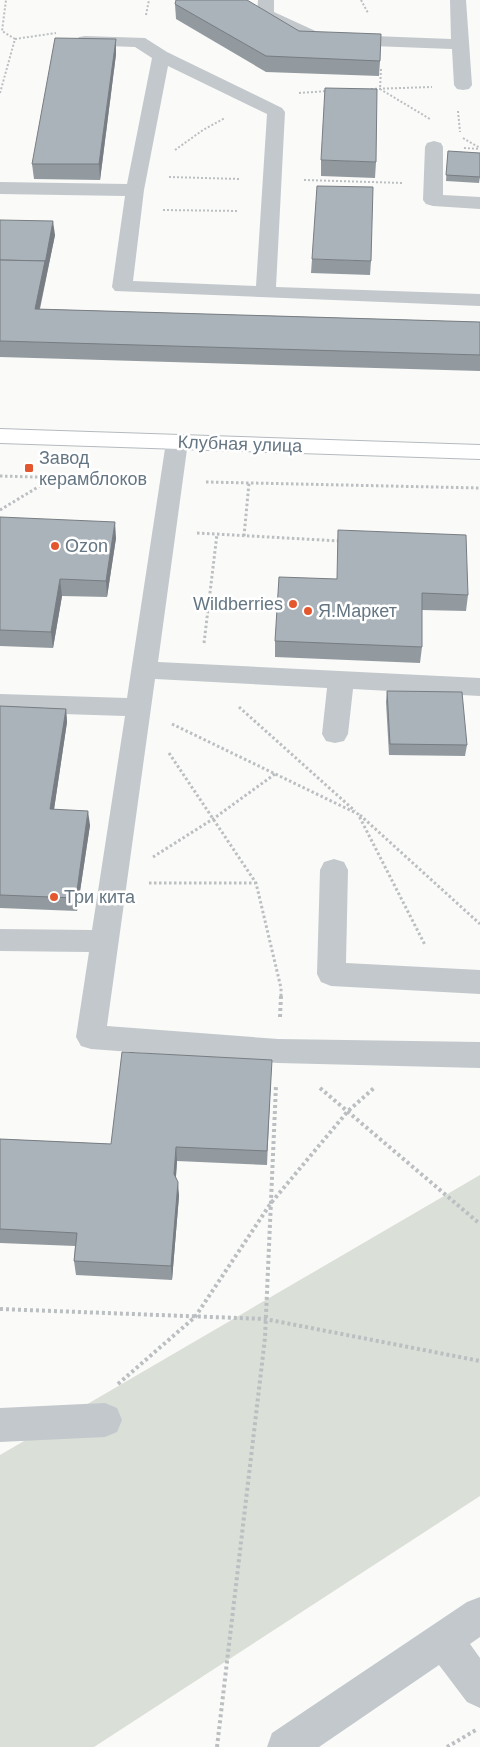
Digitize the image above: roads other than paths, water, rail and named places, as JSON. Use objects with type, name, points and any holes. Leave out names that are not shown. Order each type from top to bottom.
[{"type":"main road","name":"Клубная улица","points":[[0,436],[480,452]]},
{"type":"street","points":[[266,0],[265,14],[319,39],[460,44]]},
{"type":"street","points":[[458,0],[463,85]]},
{"type":"street","points":[[85,41],[139,42],[161,56],[276,112],[266,292]]},
{"type":"street","points":[[161,56],[137,183],[122,287],[480,300]]},
{"type":"street","points":[[434,147],[433,200],[480,203]]},
{"type":"street","points":[[0,188],[137,183]]},
{"type":"street","points":[[177,442],[91,1037],[278,1052],[480,1055]]},
{"type":"street","points":[[144,670],[480,687]]},
{"type":"street","points":[[335,734],[341,680]]},
{"type":"street","points":[[0,702],[138,707]]},
{"type":"street","points":[[334,870],[331,974],[480,982]]},
{"type":"street","points":[[0,940],[104,941]]},
{"type":"street","points":[[0,1425],[90,1420]]},
{"type":"street","points":[[286,1747],[480,1615]]},
{"type":"street","points":[[444,1640],[480,1689]]},
{"type":"place","name":"Завод керамблоков","points":[[29,468]]},
{"type":"place","name":"Ozon","points":[[55,546]]},
{"type":"place","name":"Wildberries","points":[[293,604]]},
{"type":"place","name":"Я.Маркет","points":[[308,611]]},
{"type":"place","name":"Три кита","points":[[54,897]]}]
